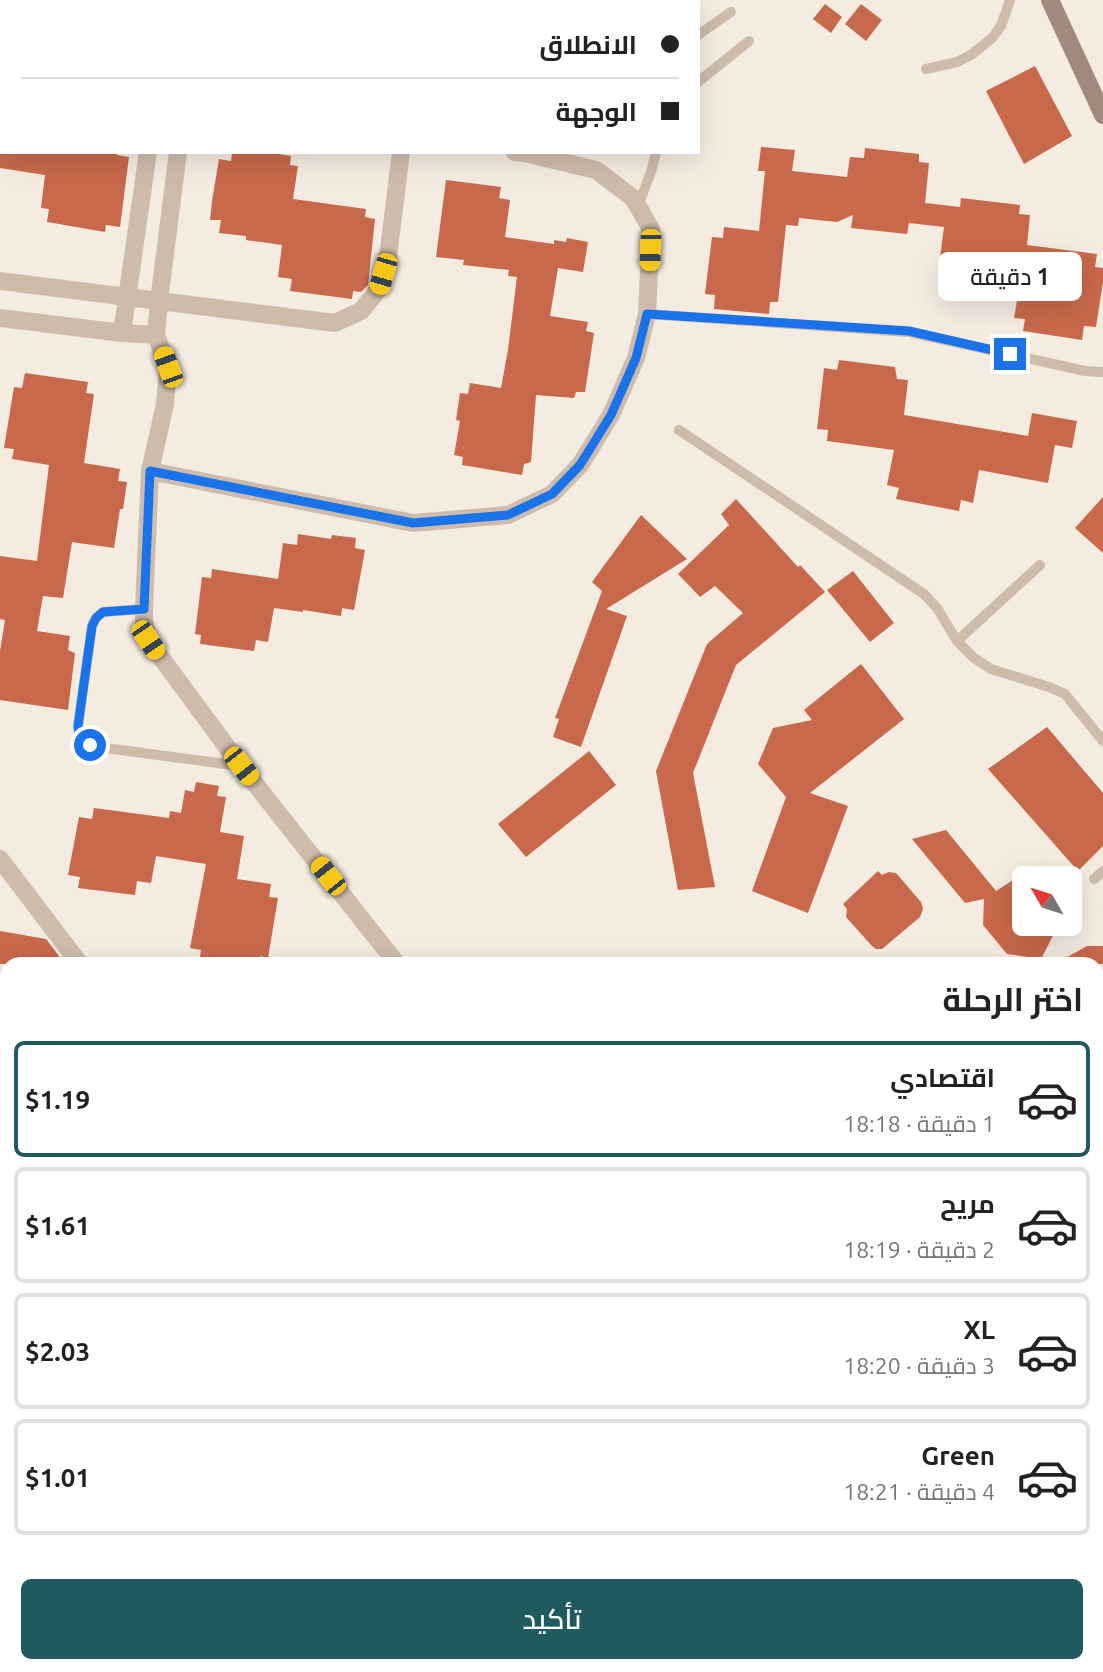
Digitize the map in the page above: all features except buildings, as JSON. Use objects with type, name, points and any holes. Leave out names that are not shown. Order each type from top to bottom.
[{"type":"street","points":[[1050,0],[1103,115]]},
{"type":"street","points":[[122,333],[148,154]]},
{"type":"street","points":[[178,154],[156,335],[168,367],[165,404],[150,471],[144,609],[148,640],[241,766],[391,957]]},
{"type":"street","points":[[0,281],[335,323],[361,311],[378,290],[388,257],[401,154]]},
{"type":"street","points":[[150,471],[413,523],[508,515],[552,494],[580,465],[611,415],[636,358],[647,314],[651,229],[633,198],[596,170],[529,154]]},
{"type":"street","points":[[0,318],[156,335]]},
{"type":"street","points":[[0,859],[75,957]]},
{"type":"lane","points":[[926,69],[957,62],[985,44],[1001,26],[1010,0]]},
{"type":"lane","points":[[700,34],[731,12]]},
{"type":"lane","points":[[700,80],[749,41]]},
{"type":"lane","points":[[638,206],[656,154]]},
{"type":"lane","points":[[647,314],[909,331],[1084,371],[1103,372]]},
{"type":"lane","points":[[679,430],[924,594],[937,608],[957,641],[974,658],[991,669],[1065,694],[1103,741]]},
{"type":"lane","points":[[957,641],[1040,565]]},
{"type":"lane","points":[[144,609],[103,612],[96,618],[92,626],[79,735],[83,741],[98,747],[241,766]]},
{"type":"route","points":[[90,745],[79,735],[78,726],[92,626],[103,612],[144,609],[150,471],[413,523],[508,515],[552,494],[580,465],[611,415],[636,358],[647,314],[909,331],[1010,354]]}]
